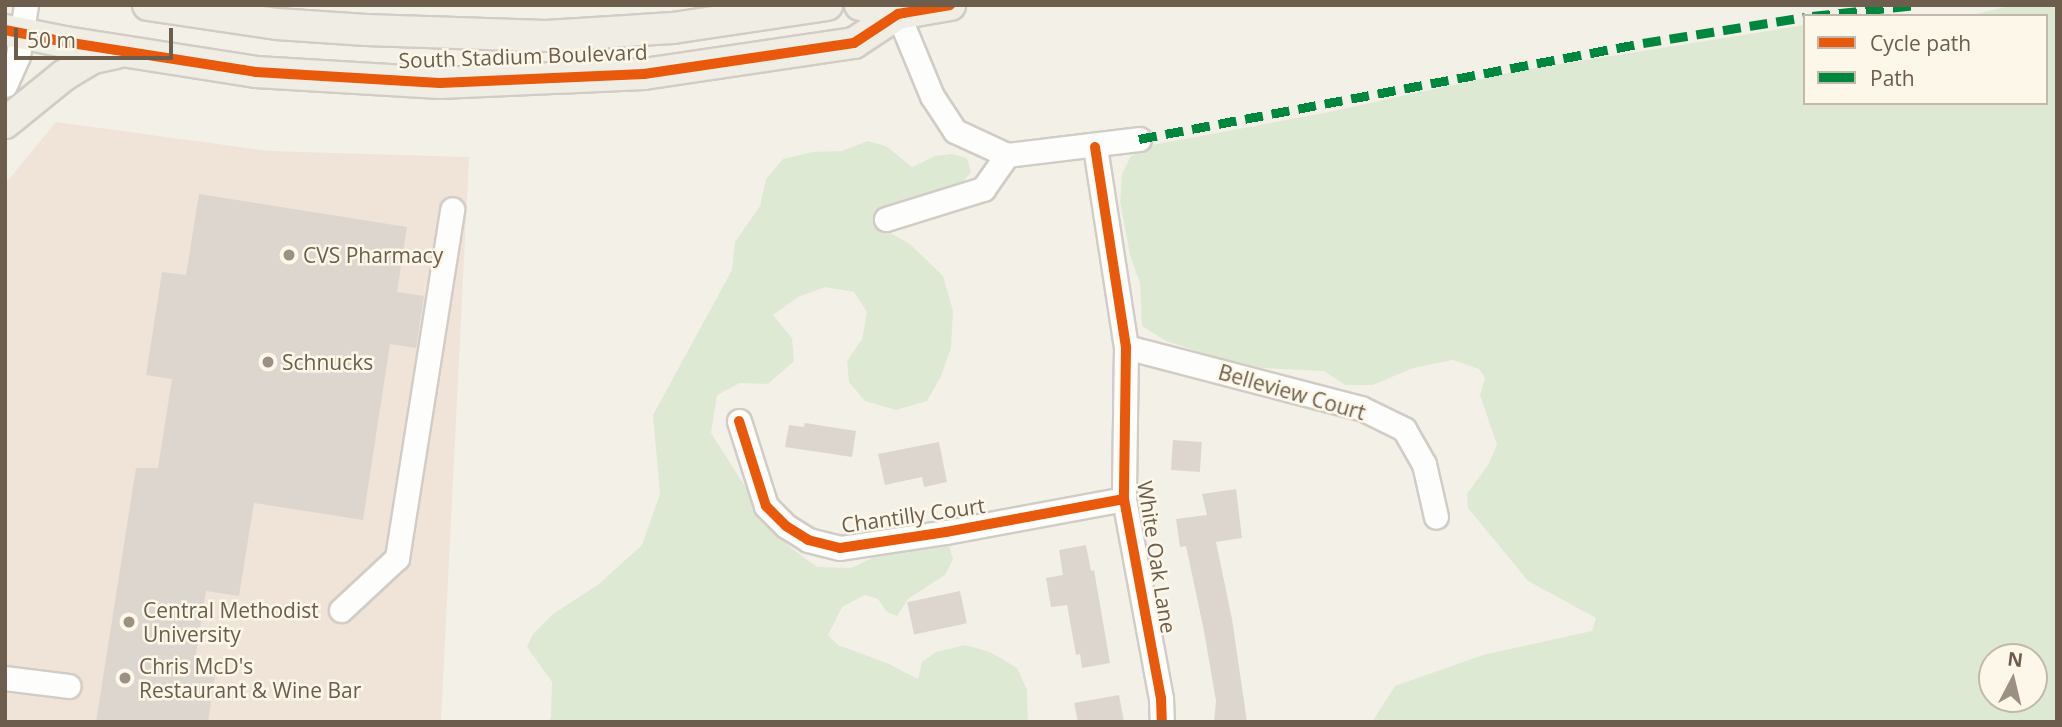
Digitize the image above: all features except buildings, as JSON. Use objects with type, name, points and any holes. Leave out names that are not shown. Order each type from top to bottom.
[{"type":"main road","points":[[148,5],[277,24],[391,32],[546,36],[673,28],[827,5]]},
{"type":"main road","points":[[860,5],[898,15]]},
{"type":"main road","name":"South Stadium Boulevard","points":[[17,23],[119,52],[256,72],[440,83],[631,74],[854,43],[898,15],[950,5]]},
{"type":"main road","points":[[5,123],[63,76],[93,58],[119,52]]},
{"type":"street","points":[[898,15],[932,96],[955,131],[1007,155],[1096,147],[1139,139]]},
{"type":"street","points":[[5,85],[18,56],[17,23]]},
{"type":"street","name":"White Oak Lane","points":[[1096,147],[1126,347],[1124,499],[1161,698],[1162,722]]},
{"type":"street","points":[[886,219],[983,189],[1007,155]]},
{"type":"street","points":[[341,610],[397,558],[452,209]]},
{"type":"street","name":"Belleview Court","points":[[1126,347],[1360,408],[1404,429],[1424,464],[1436,517]]},
{"type":"street","name":"Chantilly Court","points":[[738,421],[766,506],[786,526],[808,540],[840,548],[946,532],[1124,499]]},
{"type":"street","points":[[5,678],[68,686]]},
{"type":"shaded area","points":[[56,122],[269,151],[469,157],[441,722],[5,722],[5,184]]},
{"type":"green space","points":[[2013,5],[2057,5],[2057,722],[1372,722],[1395,686],[1483,655],[1592,631],[1596,618],[1528,581],[1468,508],[1467,494],[1488,465],[1497,445],[1480,395],[1485,378],[1479,369],[1453,360],[1413,368],[1373,385],[1345,385],[1324,371],[1261,368],[1215,357],[1166,341],[1142,326],[1140,283],[1130,255],[1120,202],[1122,174],[1131,156],[1152,145],[1324,113],[1518,71],[1803,25],[1803,105],[2048,105],[2048,14],[1976,14]]},
{"type":"green space","points":[[868,141],[886,146],[912,167],[935,156],[952,154],[967,158],[971,172],[960,185],[874,214],[885,230],[910,244],[943,276],[953,311],[951,348],[941,376],[927,401],[896,410],[865,401],[849,382],[847,361],[862,339],[867,312],[854,292],[825,287],[798,297],[773,315],[792,338],[794,361],[768,384],[740,383],[717,395],[711,433],[769,524],[790,547],[817,567],[851,568],[909,541],[948,542],[953,559],[945,575],[908,599],[897,616],[887,612],[878,599],[865,595],[842,607],[828,635],[838,645],[889,664],[918,679],[922,662],[936,652],[965,645],[990,652],[1017,668],[1027,690],[1028,722],[548,722],[551,717],[552,682],[527,647],[533,634],[553,614],[599,584],[642,545],[660,494],[653,415],[732,270],[735,242],[760,206],[766,179],[783,159],[812,152],[842,151]]},
{"type":"marked path","points":[[1831,14],[1916,5]]},
{"type":"marked path","points":[[1139,139],[1643,43],[1803,17]]},
{"type":"cycle path","points":[[5,30],[256,72],[440,83],[644,74],[854,43],[898,14],[950,5]]},
{"type":"cycle path","points":[[1095,147],[1126,347],[1124,499],[1161,698],[1162,722]]},
{"type":"cycle path","points":[[739,421],[766,506],[786,526],[808,540],[840,548],[946,532],[1124,499]]},
{"type":"place","name":"CVS Pharmacy","points":[[289,255]]},
{"type":"place","name":"Schnucks","points":[[268,362]]},
{"type":"place","name":"Central Methodist University","points":[[129,622]]},
{"type":"place","name":"Chris McD's Restaurant & Wine Bar","points":[[125,678]]}]
